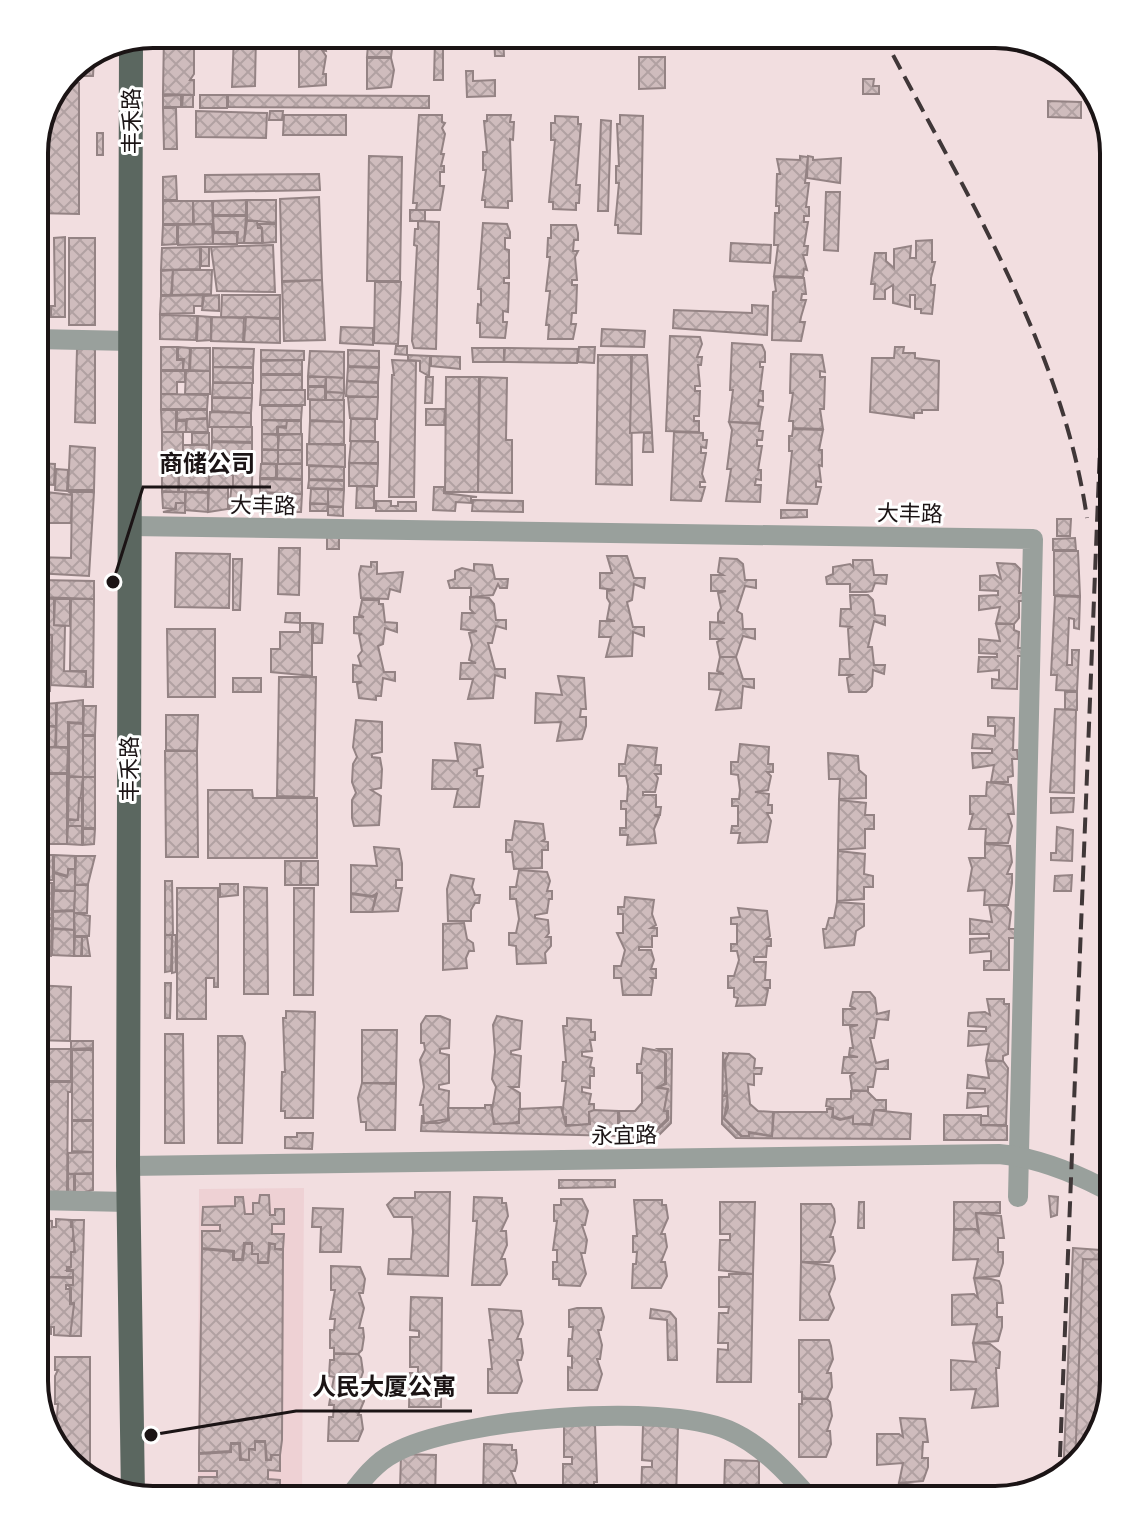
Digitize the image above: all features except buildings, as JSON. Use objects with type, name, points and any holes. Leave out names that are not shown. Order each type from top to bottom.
[{"type":"main road","name":"丰禾路","points":[[131,51],[128,1202],[133,1484]]},
{"type":"street","points":[[48,339],[131,341]]},
{"type":"street","name":"大丰路","points":[[129,526],[1033,539],[1018,1197]]},
{"type":"street","name":"永宜路","points":[[128,1166],[1018,1156],[1073,1173],[1100,1187]]},
{"type":"street","points":[[48,1200],[128,1202]]},
{"type":"street","points":[[359,1486],[394,1452],[442,1437],[556,1417],[634,1416],[688,1418],[729,1430],[790,1475],[799,1486]]},
{"type":"shaded area","points":[[304,1188],[302,1486],[198,1486],[199,1189]]},
{"type":"railway","points":[[889,48],[975,209],[1032,329],[1056,391],[1074,454],[1087,518]]},
{"type":"railway","points":[[1060,1463],[1100,447]]},
{"type":"place","name":"商储公司","points":[[113,582]]},
{"type":"place","name":"人民大厦公寓","points":[[151,1435]]}]
